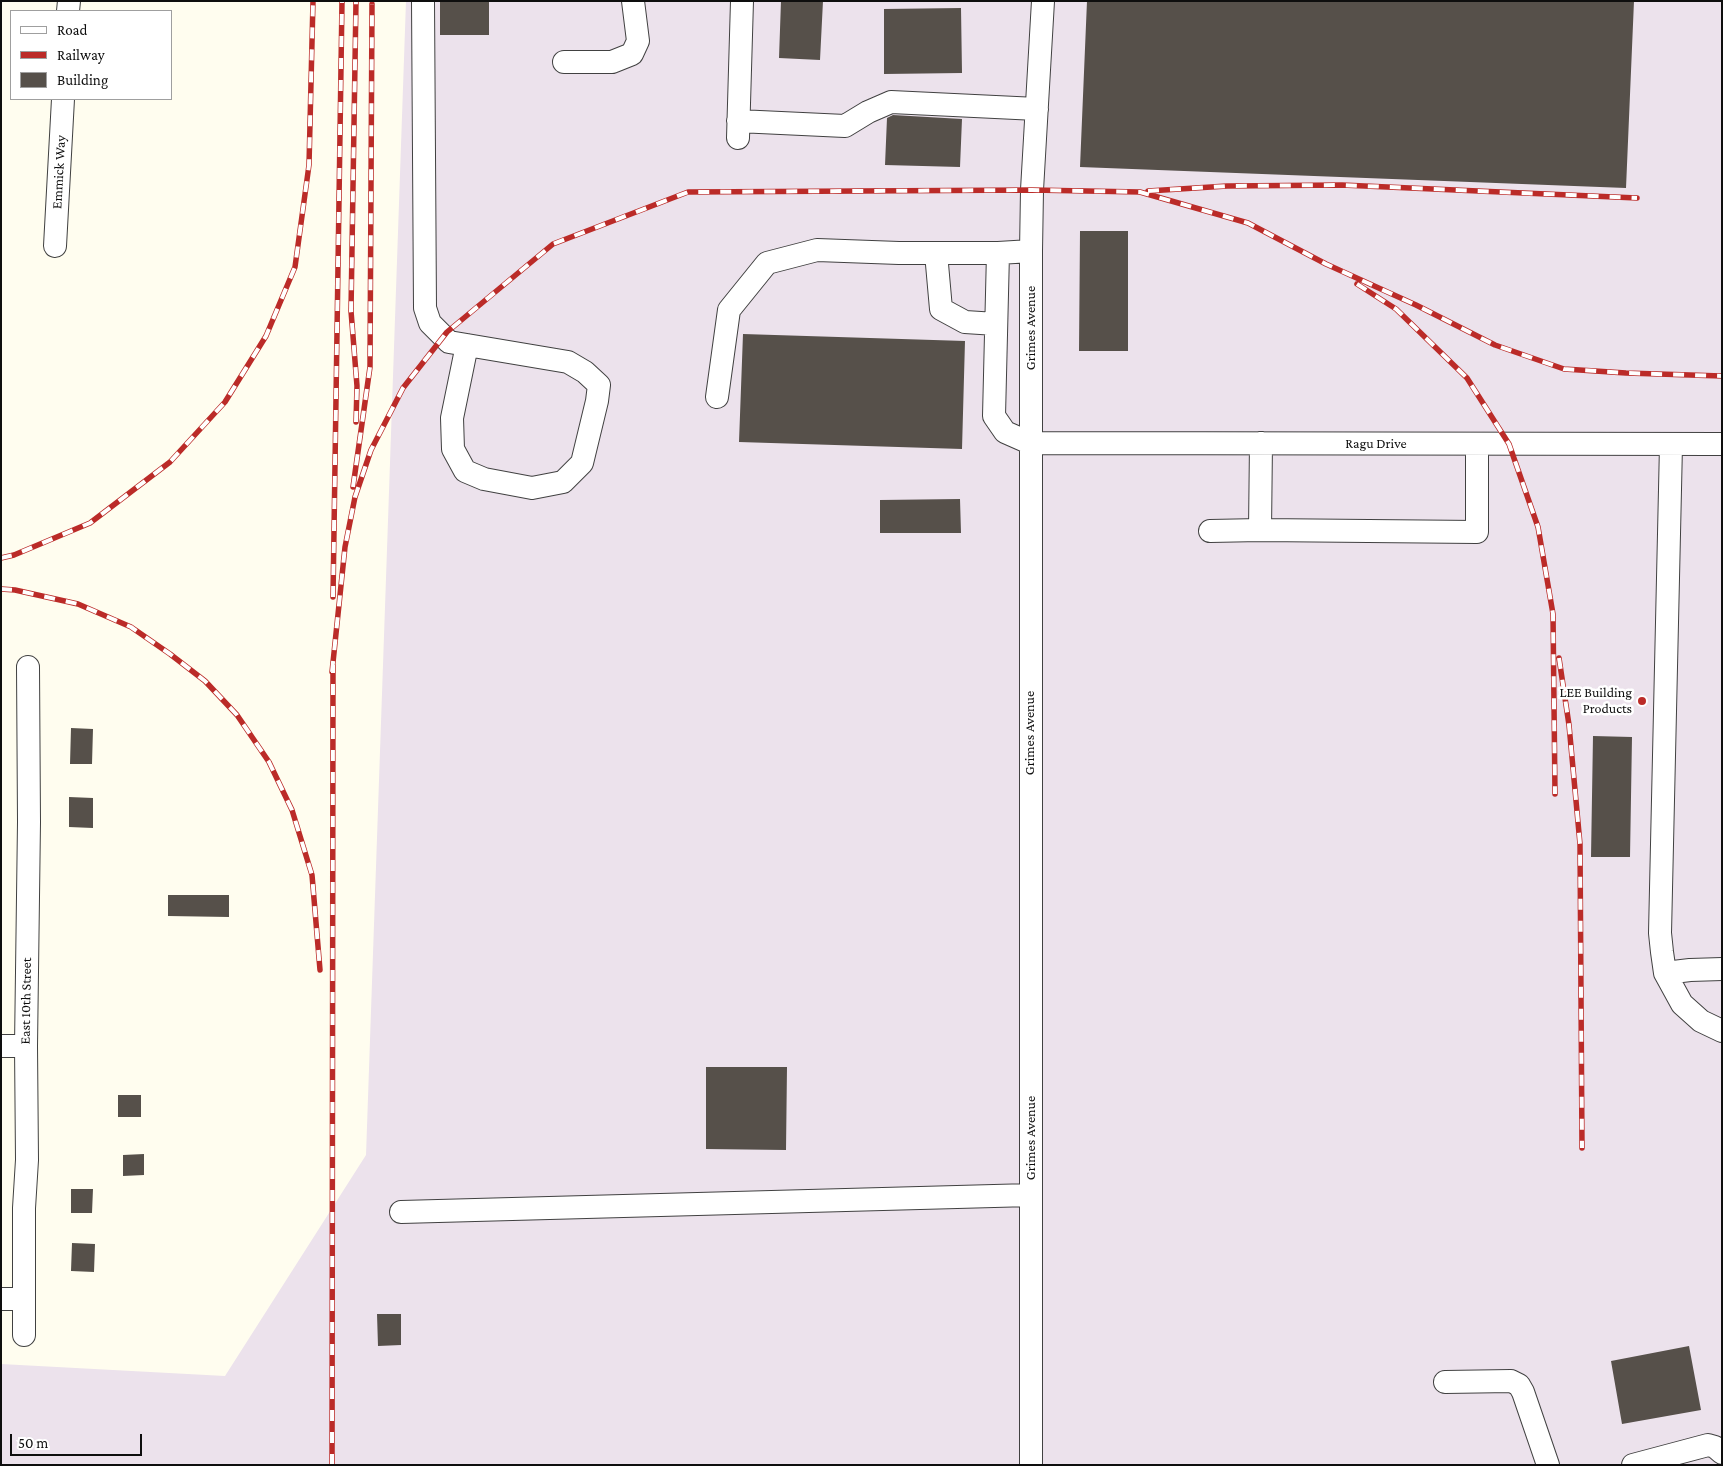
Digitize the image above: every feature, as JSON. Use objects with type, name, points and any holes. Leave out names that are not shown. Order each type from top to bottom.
[{"type":"street","points":[[424,1],[425,308],[430,323],[449,342],[467,345],[568,362],[585,372],[599,385],[582,462],[563,482],[532,488],[484,480],[464,471],[453,449],[452,418],[467,345]]},
{"type":"street","points":[[564,62],[612,62],[632,54],[638,40],[633,1]]},
{"type":"street","points":[[742,1],[738,129],[844,126],[868,112],[891,102],[1037,110]]},
{"type":"street","name":"Grimes Avenue","points":[[1031,1465],[1030,443],[1032,190],[1043,1]]},
{"type":"street","name":"Emmick Way","points":[[55,246],[63,100]]},
{"type":"street","points":[[717,397],[729,310],[767,263],[817,250],[936,253],[1032,251]]},
{"type":"street","points":[[936,253],[941,309],[966,322],[996,324]]},
{"type":"street","points":[[998,253],[994,416],[1005,432],[1030,443]]},
{"type":"street","name":"Ragu Drive","points":[[1030,443],[1722,444]]},
{"type":"street","points":[[1260,530],[1261,443]]},
{"type":"street","points":[[1210,531],[1477,532],[1477,444]]},
{"type":"street","points":[[1671,445],[1660,933],[1665,973],[1682,1004],[1701,1022],[1722,1031]]},
{"type":"street","name":"East 10th Street","points":[[24,1336],[24,1208],[27,1160],[28,667]]},
{"type":"street","points":[[1665,973],[1722,969]]},
{"type":"street","points":[[1,1046],[26,1046]]},
{"type":"street","points":[[401,1212],[1030,1195]]},
{"type":"street","points":[[1,1299],[24,1299]]},
{"type":"street","points":[[1445,1382],[1511,1381],[1519,1385],[1548,1465]]},
{"type":"street","points":[[1633,1465],[1708,1445],[1716,1447],[1722,1453]]},
{"type":"shaded area","points":[[406,1],[1722,1],[1722,1465],[1,1465],[1,1364],[225,1376],[366,1155]]},
{"type":"building","points":[[440,1],[489,1],[489,35],[440,35]]},
{"type":"building","points":[[781,1],[823,1],[820,60],[779,58]]},
{"type":"building","points":[[1087,1],[1634,1],[1626,188],[1080,167]]},
{"type":"building","points":[[961,8],[962,73],[884,74],[884,9]]},
{"type":"building","points":[[893,115],[962,119],[960,167],[885,165],[887,118]]},
{"type":"building","points":[[1080,231],[1128,231],[1128,351],[1079,351]]},
{"type":"building","points":[[743,334],[965,341],[962,449],[739,442]]},
{"type":"building","points":[[960,499],[961,533],[880,533],[880,500]]},
{"type":"building","points":[[71,728],[93,729],[92,764],[70,764]]},
{"type":"building","points":[[1593,736],[1632,737],[1630,857],[1591,857]]},
{"type":"building","points":[[69,797],[93,798],[93,828],[69,827]]},
{"type":"building","points":[[168,895],[229,895],[229,917],[168,916]]},
{"type":"building","points":[[706,1067],[787,1067],[786,1150],[706,1149]]},
{"type":"building","points":[[118,1095],[141,1095],[141,1117],[118,1117]]},
{"type":"building","points":[[144,1154],[144,1175],[123,1176],[123,1155]]},
{"type":"building","points":[[71,1189],[93,1189],[92,1213],[71,1213]]},
{"type":"building","points":[[72,1243],[95,1244],[94,1272],[71,1271]]},
{"type":"building","points":[[377,1314],[401,1314],[401,1345],[378,1346]]},
{"type":"building","points":[[1689,1346],[1701,1410],[1622,1424],[1611,1361]]},
{"type":"railway","points":[[1,558],[14,555],[90,523],[170,462],[225,402],[266,336],[295,267],[309,165],[313,1]]},
{"type":"railway","points":[[333,597],[342,1]]},
{"type":"railway","points":[[356,1],[351,311],[357,386],[356,422]]},
{"type":"railway","points":[[353,487],[370,367],[372,4]]},
{"type":"railway","points":[[1148,191],[1227,186],[1342,185],[1637,198]]},
{"type":"railway","points":[[332,672],[345,547],[355,497],[371,450],[403,388],[447,332],[553,244],[688,192],[1032,190],[1140,192],[1248,223],[1326,264],[1416,305],[1495,345],[1564,369],[1722,376]]},
{"type":"railway","points":[[1357,284],[1396,309],[1467,378],[1509,444],[1538,527],[1553,614],[1555,794]]},
{"type":"railway","points":[[1,589],[15,590],[78,604],[131,627],[205,681],[237,715],[269,762],[292,810],[312,875],[320,970]]},
{"type":"railway","points":[[1559,658],[1569,725],[1580,844],[1582,1148]]},
{"type":"railway","points":[[332,1465],[333,665]]},
{"type":"place","name":"LEE Building Products","points":[[1642,701]]}]
